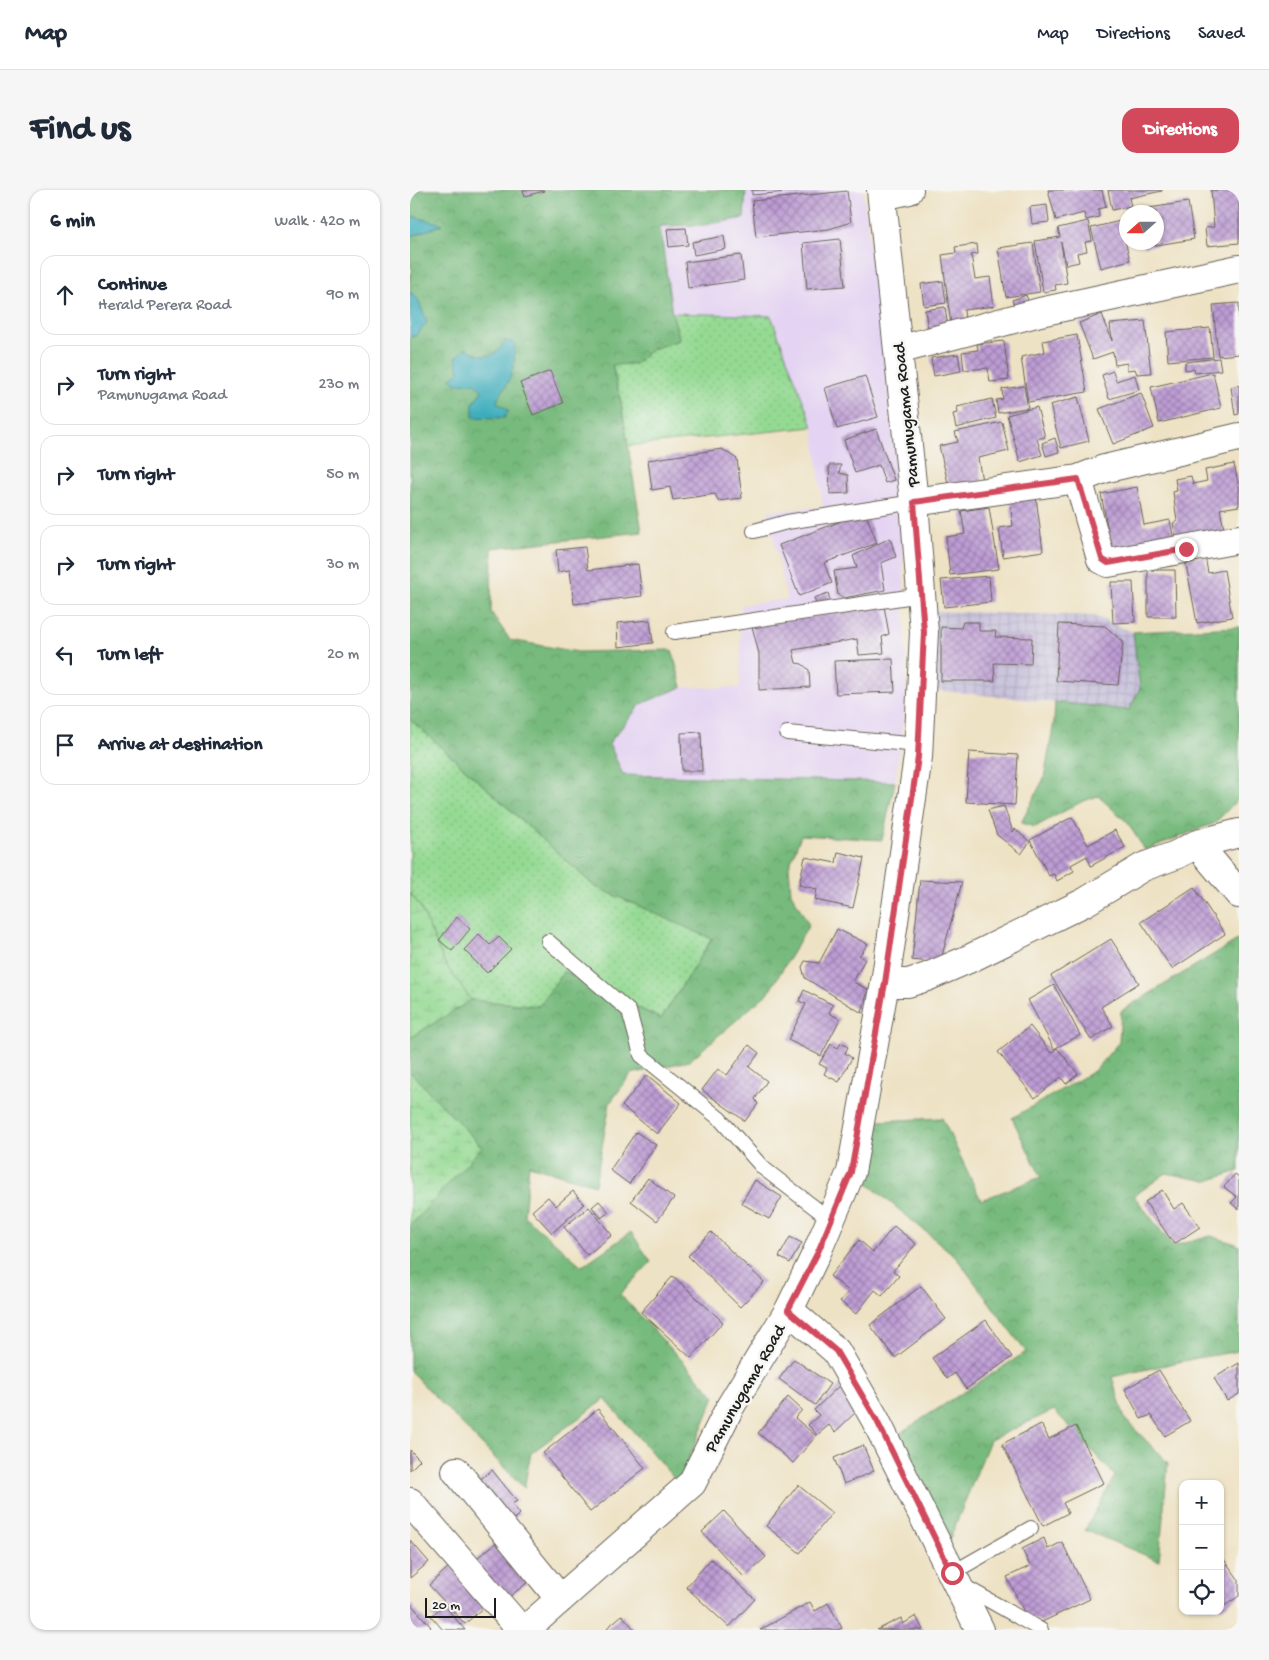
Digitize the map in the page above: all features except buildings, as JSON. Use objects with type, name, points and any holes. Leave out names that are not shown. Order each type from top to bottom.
[{"type":"street","points":[[882,193],[909,190]]},
{"type":"street","name":"Pamunugama Road","points":[[529,1628],[692,1483],[730,1407],[788,1310],[818,1252],[851,1172],[885,983],[919,745],[924,632],[914,502],[882,193]]},
{"type":"street","points":[[898,350],[1040,312],[1239,269]]},
{"type":"street","points":[[914,502],[1078,479],[1104,469],[1239,437]]},
{"type":"street","points":[[1078,479],[1102,559],[1108,563],[1239,539]]},
{"type":"street","points":[[885,983],[908,983],[927,977],[1085,902],[1143,867],[1176,855],[1197,844],[1239,833]]},
{"type":"street","points":[[1197,844],[1239,894]]},
{"type":"street","points":[[788,1310],[836,1351],[876,1419],[980,1630]]},
{"type":"street","points":[[456,1471],[560,1599]]},
{"type":"street","points":[[410,1502],[529,1628]]},
{"type":"lane","points":[[754,531],[787,522],[914,502]]},
{"type":"lane","points":[[674,632],[921,595]]},
{"type":"lane","points":[[787,733],[919,745]]},
{"type":"lane","points":[[548,941],[629,1012],[641,1055],[720,1119],[763,1168],[831,1220]]},
{"type":"lane","points":[[1031,1528],[955,1577],[1041,1630]]},
{"type":"shaded area","points":[[746,190],[863,190],[901,493],[907,695],[895,782],[623,775],[609,743],[641,704],[682,687],[740,688],[741,605],[787,599],[768,511],[823,507],[813,427],[771,317],[672,313],[659,226],[704,225],[744,218]]},
{"type":"shaded area","points":[[932,611],[1094,616],[1133,632],[1140,688],[1129,710],[934,690]]},
{"type":"green space","points":[[410,190],[746,190],[744,218],[704,225],[660,226],[672,313],[680,340],[652,349],[635,364],[612,365],[621,403],[642,532],[492,548],[491,612],[510,640],[578,652],[672,650],[682,687],[641,704],[609,743],[623,775],[895,782],[882,840],[801,835],[789,866],[791,893],[809,925],[769,992],[689,1061],[631,1074],[610,1103],[595,1185],[529,1165],[524,1216],[582,1266],[631,1232],[651,1262],[620,1294],[715,1396],[679,1484],[605,1399],[531,1453],[524,1488],[410,1371],[410,1226],[482,1147],[410,1072],[410,1038],[471,1000],[539,1006],[564,971],[661,1019],[712,939],[594,886],[410,719],[410,337],[416,336],[418,299],[410,292],[410,276],[413,269],[410,267],[410,237],[442,224],[410,216]]},
{"type":"green space","points":[[672,313],[771,316],[813,427],[628,446],[612,364],[635,364],[652,349],[679,340]]},
{"type":"green space","points":[[1239,627],[1239,798],[1215,823],[1145,850],[1127,822],[1098,796],[1081,802],[1035,827],[1021,823],[1044,778],[1054,722],[1055,702],[1129,710],[1140,688],[1133,632]]},
{"type":"green space","points":[[410,719],[594,886],[712,938],[661,1019],[564,971],[539,1006],[471,1000],[445,964],[420,906],[410,893]]},
{"type":"green space","points":[[410,893],[420,906],[445,964],[471,1000],[410,1038]]},
{"type":"green space","points":[[1239,939],[1239,1171],[1207,1181],[1166,1173],[1134,1196],[1173,1246],[1211,1236],[1239,1245],[1239,1351],[1197,1358],[1112,1377],[1125,1419],[1168,1463],[1159,1561],[1085,1530],[1115,1476],[1054,1410],[990,1440],[949,1541],[900,1433],[1026,1352],[955,1256],[862,1179],[878,1121],[942,1118],[981,1200],[1041,1177],[1012,1118],[1094,1071],[1119,1042],[1121,1011]]},
{"type":"green space","points":[[410,1072],[482,1147],[410,1226]]},
{"type":"water","points":[[410,216],[443,224],[410,237]]},
{"type":"water","points":[[410,292],[418,299],[427,323],[415,336],[410,337]]},
{"type":"water","points":[[505,341],[515,343],[513,367],[511,376],[497,402],[509,411],[504,418],[473,417],[473,403],[482,391],[475,383],[457,384],[450,379],[459,372],[456,357],[466,348],[483,356],[488,356],[497,352]]},
{"type":"route","points":[[952,1573],[876,1419],[836,1351],[788,1310],[818,1252],[851,1172],[885,983],[918,757],[924,632],[914,502],[1078,479],[1102,559],[1108,563],[1186,549]]}]
